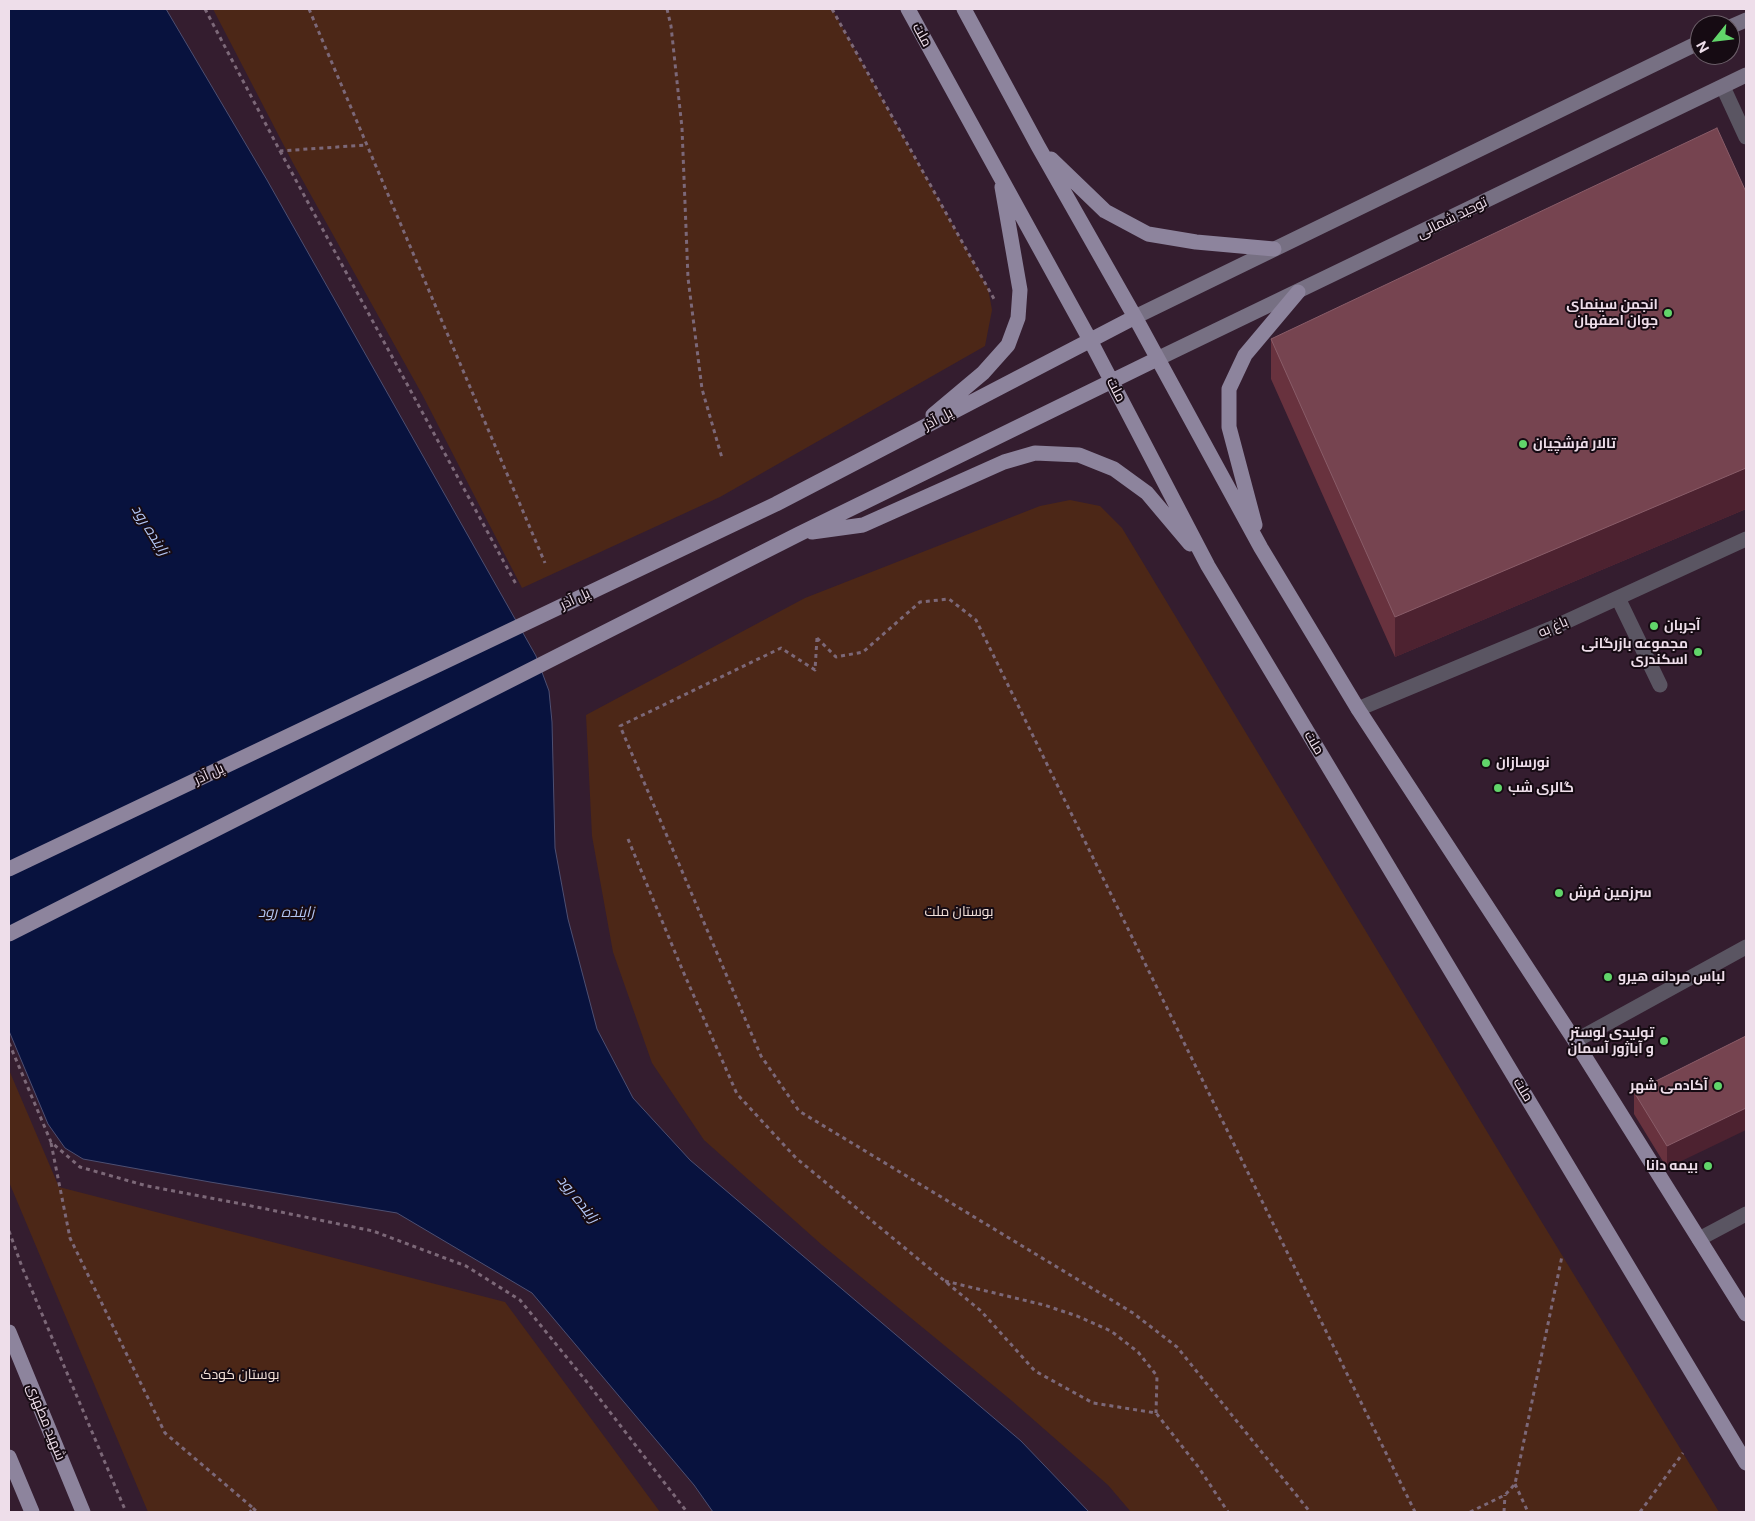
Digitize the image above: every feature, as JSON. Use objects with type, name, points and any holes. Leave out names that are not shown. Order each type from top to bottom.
[{"type":"main road","name":"ملت","points":[[908,9],[1090,340],[1208,566],[1746,1463]]},
{"type":"main road","points":[[964,9],[1261,548],[1358,709],[1575,1042],[1746,1314]]},
{"type":"main road","points":[[1135,317],[1690,47]]},
{"type":"main road","name":"توحید شمالی","points":[[1157,359],[1746,75]]},
{"type":"main road","points":[[1038,146],[1105,211],[1148,234],[1196,242],[1274,249]]},
{"type":"main road","points":[[912,433],[983,373],[1008,345],[1018,318],[1020,290],[1000,175]]},
{"type":"main road","points":[[1261,548],[1229,427],[1229,389],[1244,355],[1298,292]]},
{"type":"main road","name":"پل آذر","points":[[9,869],[776,504],[1135,317]]},
{"type":"main road","points":[[9,934],[798,534],[1157,359]]},
{"type":"main road","points":[[798,534],[863,525],[1004,462],[1035,453],[1079,455],[1114,469],[1147,493],[1208,566]]},
{"type":"main road","name":"شهید مطهری","points":[[9,1332],[82,1512]]},
{"type":"main road","points":[[9,1457],[32,1512]]},
{"type":"street","points":[[1723,87],[1746,137]]},
{"type":"street","name":"باغ به","points":[[1358,709],[1550,629],[1746,539]]},
{"type":"street","points":[[1618,598],[1660,685]]},
{"type":"street","points":[[1575,1042],[1746,947]]},
{"type":"street","points":[[1699,1240],[1746,1214]]},
{"type":"path","points":[[205,9],[517,586]]},
{"type":"path","points":[[308,9],[545,563]]},
{"type":"path","points":[[661,9],[667,11],[672,26],[682,128],[688,278],[702,389],[722,458]]},
{"type":"path","points":[[832,9],[1013,332]]},
{"type":"path","points":[[280,150],[366,145]]},
{"type":"path","points":[[1310,1512],[1177,1347],[1133,1313],[800,1111],[760,1056],[620,726],[781,648],[815,670],[817,638],[836,657],[863,652],[920,602],[949,599],[976,620],[1414,1512]]},
{"type":"path","points":[[628,839],[737,1094],[796,1158],[981,1311],[1035,1371],[1093,1403],[1156,1413]]},
{"type":"path","points":[[9,1043],[51,1142],[70,1238],[164,1433],[257,1512]]},
{"type":"path","points":[[51,1142],[80,1167],[147,1186],[373,1231],[466,1266],[520,1300],[586,1381],[687,1512]]},
{"type":"path","points":[[9,1231],[22,1267],[126,1512]]},
{"type":"path","points":[[1470,1512],[1504,1496],[1515,1484],[1562,1256]]},
{"type":"path","points":[[944,1281],[1077,1316],[1111,1331],[1138,1352],[1156,1376],[1156,1413],[1199,1468],[1228,1512]]},
{"type":"path","points":[[1640,1512],[1684,1454]]},
{"type":"path","points":[[1515,1484],[1528,1512]]},
{"type":"path","points":[[1504,1496],[1504,1512]]},
{"type":"path","points":[[250,1512],[253,1508]]},
{"type":"green space","points":[[213,9],[832,9],[988,288],[992,310],[985,346],[720,497],[522,588],[423,396],[293,163]]},
{"type":"green space","name":"بوستان ملت","points":[[1070,500],[1100,506],[1122,528],[1719,1512],[1131,1512],[1108,1485],[1011,1400],[822,1245],[704,1140],[652,1063],[613,952],[592,836],[586,715],[805,598],[1040,506]]},
{"type":"green space","name":"بوستان کودک","points":[[9,1070],[59,1187],[505,1302],[660,1512],[148,1512],[9,1182]]},
{"type":"water","name":"زاینده رود","points":[[9,9],[166,9],[267,180],[536,656],[549,691],[552,722],[555,848],[568,919],[597,1029],[633,1098],[690,1160],[1021,1441],[1089,1512],[713,1512],[694,1485],[532,1293],[397,1213],[83,1159],[65,1148],[48,1124],[9,1031]]},
{"type":"building","name":"تالار فرشچیان","points":[[1717,128],[1746,192],[1746,468],[1395,617],[1271,339]]},
{"type":"building","name":"آکادمی شهر","points":[[1746,1036],[1746,1108],[1667,1146],[1634,1092]]},
{"type":"place","name":"انجمن سینمای جوان اصفهان","points":[[1668,313]]},
{"type":"place","name":"تالار فرشچیان","points":[[1523,444]]},
{"type":"place","name":"آجربان","points":[[1654,626]]},
{"type":"place","name":"مجموعه بازرگانی اسکندری","points":[[1698,652]]},
{"type":"place","name":"نورسازان","points":[[1486,763]]},
{"type":"place","name":"گالری شب","points":[[1498,788]]},
{"type":"place","name":"سرزمین فرش","points":[[1559,893]]},
{"type":"place","name":"لباس مردانه هیرو","points":[[1608,977]]},
{"type":"place","name":"تولیدی لوستر و آباژور آسمان","points":[[1664,1041]]},
{"type":"place","name":"آکادمی شهر","points":[[1718,1086]]},
{"type":"place","name":"بیمه دانا","points":[[1708,1166]]}]
